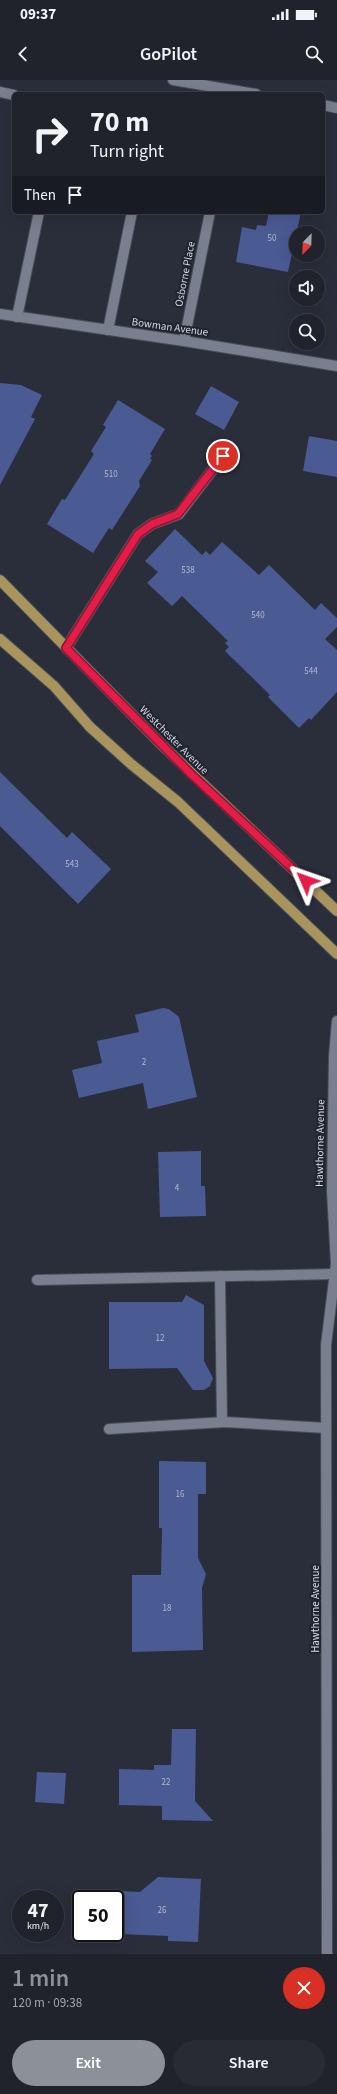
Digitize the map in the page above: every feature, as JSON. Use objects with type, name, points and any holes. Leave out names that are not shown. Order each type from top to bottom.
[{"type":"main road","name":"Westchester Avenue","points":[[0,580],[195,778],[337,911]]},
{"type":"main road","points":[[0,639],[54,686],[90,727],[131,764],[178,802],[337,954]]},
{"type":"street","points":[[173,80],[234,92]]},
{"type":"street","points":[[0,92],[12,95]]},
{"type":"street","points":[[325,105],[337,108]]},
{"type":"street","points":[[17,317],[39,214]]},
{"type":"street","points":[[108,330],[132,214]]},
{"type":"street","name":"Osborne Place","points":[[184,341],[210,214]]},
{"type":"street","name":"Bowman Avenue","points":[[0,314],[184,341],[337,366]]},
{"type":"street","points":[[66,648],[138,534],[152,524],[178,514],[223,456]]},
{"type":"street","name":"Hawthorne Avenue","points":[[327,1954],[326,1345],[336,1267],[332,1191],[334,1056],[337,1021]]},
{"type":"street","points":[[37,1280],[220,1276],[336,1267]]},
{"type":"street","points":[[220,1276],[222,1422]]},
{"type":"street","points":[[110,1429],[222,1422],[326,1428]]},
{"type":"building","points":[[269,214],[301,214],[298,226],[289,226],[290,262],[288,272],[236,262],[242,227],[256,230],[257,225],[266,226]]},
{"type":"building","points":[[0,383],[21,385],[42,395],[31,417],[35,419],[0,485]]},
{"type":"building","points":[[211,386],[239,402],[224,430],[195,414]]},
{"type":"building","points":[[118,400],[165,429],[150,454],[152,456],[150,459],[152,460],[139,481],[140,486],[112,530],[109,528],[93,553],[47,524],[62,499],[65,500],[94,454],[91,451],[106,427],[103,425]]},
{"type":"building","points":[[309,436],[337,441],[337,477],[303,471]]},
{"type":"building","points":[[175,529],[202,555],[206,551],[210,555],[222,542],[259,575],[269,565],[315,610],[321,603],[337,618],[337,627],[325,639],[337,650],[337,692],[311,720],[309,718],[299,728],[268,697],[270,695],[225,651],[229,647],[225,643],[228,641],[182,596],[172,606],[147,583],[158,572],[145,561]]},
{"type":"building","points":[[0,772],[67,838],[72,832],[111,869],[78,904],[0,826]]},
{"type":"building","points":[[163,1008],[169,1009],[179,1017],[197,1097],[148,1109],[143,1083],[79,1098],[72,1070],[102,1063],[97,1041],[139,1032],[135,1015]]},
{"type":"building","points":[[201,1151],[201,1186],[205,1186],[206,1216],[160,1217],[158,1152]]},
{"type":"building","points":[[186,1295],[204,1305],[204,1361],[213,1378],[210,1386],[204,1390],[193,1390],[177,1368],[109,1369],[109,1302],[182,1302]]},
{"type":"building","points":[[159,1461],[206,1462],[206,1494],[198,1494],[198,1558],[206,1574],[202,1588],[203,1650],[132,1652],[132,1575],[161,1575],[162,1528],[159,1528]]},
{"type":"building","points":[[172,1729],[196,1729],[195,1801],[213,1821],[162,1820],[162,1806],[119,1805],[119,1769],[154,1770],[154,1765],[171,1765]]},
{"type":"building","points":[[37,1772],[66,1773],[64,1804],[35,1802]]},
{"type":"building","points":[[158,1877],[201,1879],[198,1942],[168,1941],[168,1936],[124,1934],[124,1891],[140,1892]]},
{"type":"route","points":[[223,456],[178,514],[152,524],[138,534],[66,648],[88,672],[191,774],[306,881]]}]
